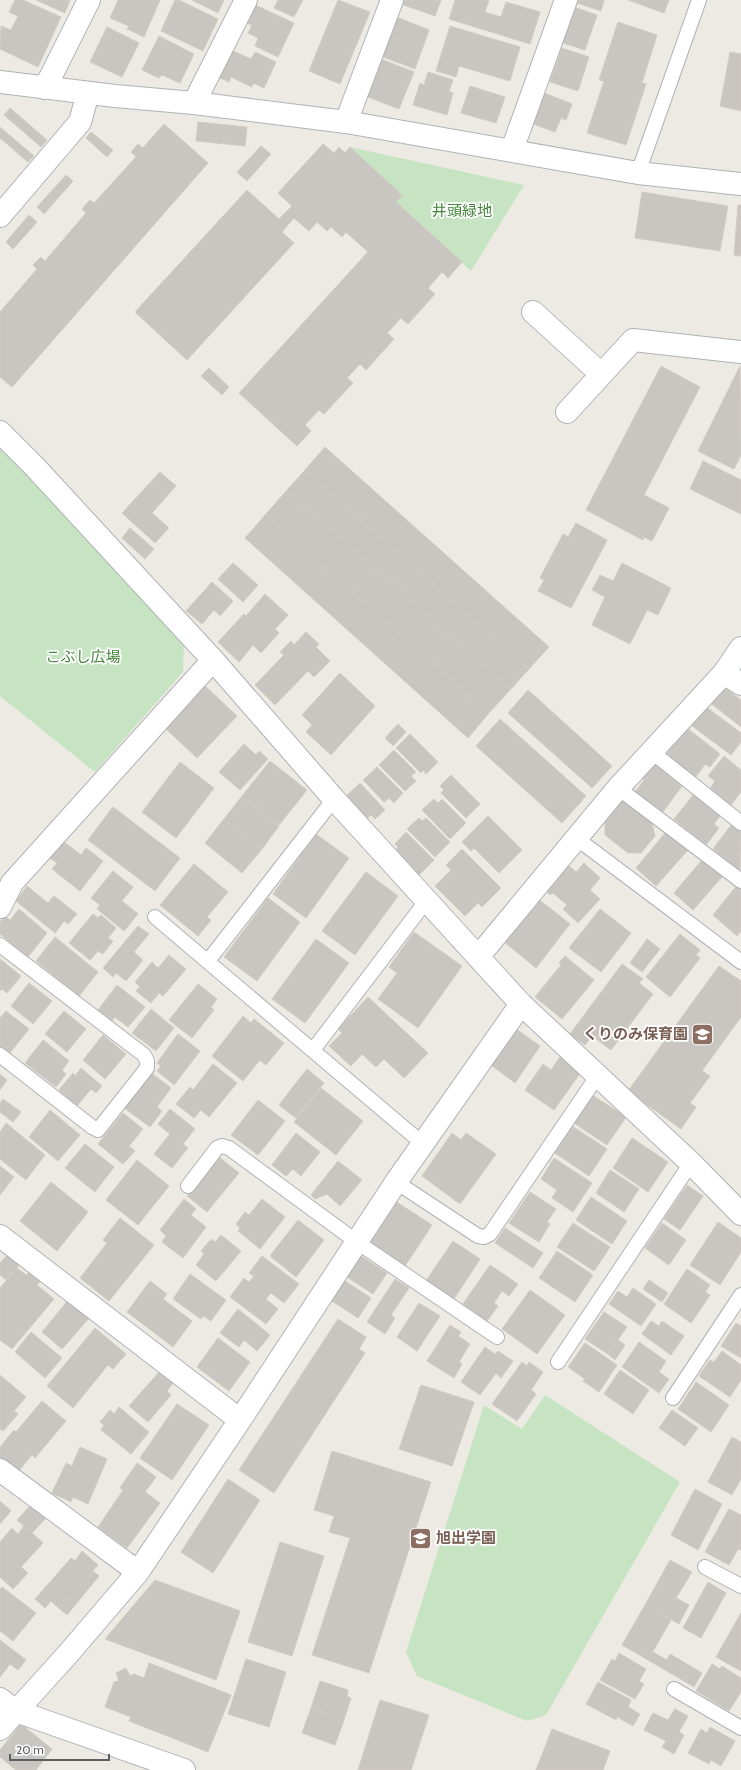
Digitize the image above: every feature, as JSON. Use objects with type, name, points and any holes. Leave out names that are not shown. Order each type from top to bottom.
[{"type":"street","points":[[45,88],[89,0]]},
{"type":"street","points":[[194,103],[246,0]]},
{"type":"street","points":[[346,122],[392,0]]},
{"type":"street","points":[[512,150],[566,0]]},
{"type":"street","points":[[0,82],[88,93],[194,103],[346,122],[638,173],[741,184]]},
{"type":"street","points":[[0,216],[80,122],[88,93]]},
{"type":"street","points":[[533,312],[601,374]]},
{"type":"street","points":[[567,412],[633,340],[741,352]]},
{"type":"street","points":[[0,432],[34,466],[213,660],[334,799],[521,1004],[692,1163],[741,1214]]},
{"type":"street","points":[[478,957],[618,788],[652,752],[732,679],[741,648]]},
{"type":"street","points":[[0,907],[12,883],[213,660]]},
{"type":"street","points":[[0,1729],[8,1705],[68,1654],[138,1572],[422,1143],[521,1004]]},
{"type":"street","points":[[0,1236],[240,1420]]},
{"type":"street","points":[[0,1470],[138,1572]]},
{"type":"street","points":[[8,1705],[184,1770]]},
{"type":"lane","points":[[638,173],[699,0]]},
{"type":"lane","points":[[652,752],[741,823]]},
{"type":"lane","points":[[618,788],[741,881]]},
{"type":"lane","points":[[208,962],[334,799]]},
{"type":"lane","points":[[576,838],[741,962]]},
{"type":"lane","points":[[312,1050],[427,900]]},
{"type":"lane","points":[[155,917],[422,1143]]},
{"type":"lane","points":[[0,945],[144,1055],[147,1060],[147,1068],[98,1130],[92,1127],[0,1055]]},
{"type":"lane","points":[[396,1182],[478,1236],[484,1237],[490,1234],[598,1075]]},
{"type":"lane","points":[[188,1186],[217,1148],[222,1146],[229,1148],[357,1242],[497,1337]]},
{"type":"lane","points":[[558,1362],[692,1163]]},
{"type":"lane","points":[[673,1398],[741,1295]]},
{"type":"lane","points":[[705,1567],[741,1586]]},
{"type":"lane","points":[[674,1689],[741,1728]]},
{"type":"green space","name":"井頭緑地","points":[[350,147],[524,185],[471,271],[396,202],[402,195]]},
{"type":"green space","name":"こぶし広場","points":[[0,446],[184,644],[183,672],[95,772],[0,696]]},
{"type":"green space","points":[[545,1395],[680,1482],[546,1715],[527,1721],[417,1676],[406,1652],[484,1405],[522,1429]]},
{"type":"building","points":[[15,0],[23,0],[61,17],[38,67],[0,49],[1,26],[11,30],[18,16],[9,12]]},
{"type":"building","points":[[36,0],[70,0],[65,13]]},
{"type":"building","points":[[118,0],[160,0],[144,37],[127,29],[129,26],[110,18]]},
{"type":"building","points":[[175,0],[179,0],[218,19],[203,51],[161,31]]},
{"type":"building","points":[[192,0],[224,0],[218,13]]},
{"type":"building","points":[[278,0],[303,0],[294,17],[274,8]]},
{"type":"building","points":[[338,0],[370,12],[340,84],[309,71]]},
{"type":"building","points":[[403,0],[441,0],[435,16],[401,4]]},
{"type":"building","points":[[455,0],[489,0],[485,12],[501,17],[506,2],[540,12],[530,44],[449,19]]},
{"type":"building","points":[[578,0],[604,0],[601,11],[577,3]]},
{"type":"building","points":[[628,0],[669,0],[664,13]]},
{"type":"building","points":[[253,4],[294,23],[278,57],[255,46],[258,38],[248,33],[252,25],[244,22]]},
{"type":"building","points":[[571,6],[597,15],[585,50],[563,43],[568,27],[564,26]]},
{"type":"building","points":[[394,16],[429,30],[415,69],[378,55]]},
{"type":"building","points":[[618,22],[657,35],[642,83],[646,84],[626,145],[587,133],[604,81],[599,80]]},
{"type":"building","points":[[450,26],[520,47],[510,81],[459,66],[456,77],[436,71]]},
{"type":"building","points":[[107,27],[139,43],[122,77],[90,62]]},
{"type":"building","points":[[159,36],[194,54],[180,83],[162,75],[159,78],[142,70]]},
{"type":"building","points":[[562,48],[589,57],[578,91],[550,82]]},
{"type":"building","points":[[231,50],[251,59],[255,52],[276,62],[264,88],[253,83],[252,87],[231,77],[229,82],[218,77]]},
{"type":"building","points":[[730,52],[741,54],[741,111],[720,106]]},
{"type":"building","points":[[378,58],[414,72],[399,109],[363,95]]},
{"type":"building","points":[[428,72],[453,80],[449,91],[453,93],[447,115],[413,105],[420,83],[424,85]]},
{"type":"building","points":[[470,86],[505,97],[496,123],[461,113]]},
{"type":"building","points":[[544,93],[572,104],[566,120],[561,118],[555,132],[531,123]]},
{"type":"building","points":[[10,108],[47,140],[41,147],[4,115]]},
{"type":"building","points":[[198,122],[247,127],[245,146],[196,141]]},
{"type":"building","points":[[164,124],[208,163],[12,387],[0,377],[0,312],[37,269],[33,265],[41,257],[45,261],[86,213],[82,209],[90,200],[94,203],[136,157],[131,152],[138,144],[143,148]]},
{"type":"building","points":[[0,127],[34,156],[28,162],[0,138]]},
{"type":"building","points":[[91,132],[113,150],[107,157],[86,138]]},
{"type":"building","points":[[323,144],[334,153],[339,147],[345,153],[350,147],[402,195],[396,202],[462,262],[448,278],[442,272],[428,288],[435,294],[408,324],[401,318],[387,333],[394,339],[366,370],[360,364],[347,378],[353,383],[324,414],[319,410],[305,425],[311,431],[297,446],[239,393],[368,252],[346,232],[342,237],[331,227],[327,231],[317,222],[309,231],[294,218],[282,232],[294,243],[187,360],[135,312],[247,190],[279,219],[292,206],[278,193]]},
{"type":"building","points":[[261,146],[271,154],[247,181],[237,172]]},
{"type":"building","points":[[66,175],[73,181],[44,214],[37,207]]},
{"type":"building","points":[[642,192],[728,206],[720,251],[635,238]]},
{"type":"building","points":[[738,205],[741,205],[741,256],[734,255]]},
{"type":"building","points":[[29,215],[37,222],[13,249],[6,242]]},
{"type":"building","points":[[661,366],[700,387],[644,495],[669,508],[652,541],[644,537],[643,540],[586,510]]},
{"type":"building","points":[[740,366],[741,455],[734,469],[698,451]]},
{"type":"building","points":[[209,368],[229,387],[222,395],[201,376]]},
{"type":"building","points":[[325,447],[549,647],[529,669],[305,470]]},
{"type":"building","points":[[703,461],[741,480],[741,514],[690,489]]},
{"type":"building","points":[[305,470],[529,669],[511,689],[287,490]]},
{"type":"building","points":[[160,472],[176,486],[152,513],[169,528],[155,543],[122,513]]},
{"type":"building","points":[[287,490],[511,689],[489,713],[266,514]]},
{"type":"building","points":[[266,514],[489,713],[468,738],[245,538]]},
{"type":"building","points":[[576,523],[607,540],[600,554],[568,537]]},
{"type":"building","points":[[130,528],[154,549],[145,559],[122,538]]},
{"type":"building","points":[[563,534],[600,554],[577,597],[540,578]]},
{"type":"building","points":[[233,563],[258,585],[243,602],[218,579]]},
{"type":"building","points":[[622,563],[671,588],[658,615],[647,610],[630,644],[592,625],[605,597],[592,590],[600,575],[613,581]]},
{"type":"building","points":[[544,580],[577,597],[571,608],[538,591]]},
{"type":"building","points":[[212,582],[233,601],[220,616],[214,610],[202,624],[186,611]]},
{"type":"building","points":[[265,594],[288,615],[275,629],[279,633],[261,653],[253,645],[239,662],[218,642],[244,614],[246,616]]},
{"type":"building","points":[[306,632],[319,644],[316,647],[330,661],[314,677],[308,671],[275,705],[255,685],[284,655],[280,652],[291,641],[294,645]]},
{"type":"building","points":[[340,673],[375,706],[331,755],[306,732],[312,725],[302,715]]},
{"type":"building","points":[[204,685],[237,716],[197,758],[165,728]]},
{"type":"building","points":[[721,685],[741,700],[741,727],[708,701]]},
{"type":"building","points":[[528,690],[612,766],[592,788],[508,713]]},
{"type":"building","points":[[705,706],[741,733],[741,742],[731,755],[691,725]]},
{"type":"building","points":[[500,719],[586,796],[562,823],[476,746]]},
{"type":"building","points":[[398,724],[406,732],[393,746],[385,738]]},
{"type":"building","points":[[687,728],[720,754],[710,767],[705,764],[695,778],[666,755]]},
{"type":"building","points":[[410,734],[438,762],[426,774],[423,770],[421,773],[396,748]]},
{"type":"building","points":[[244,744],[256,755],[259,751],[268,759],[240,790],[219,772]]},
{"type":"building","points":[[394,750],[416,772],[411,776],[416,781],[405,791],[379,765]]},
{"type":"building","points":[[724,756],[741,770],[741,792],[731,805],[710,789],[715,781],[708,776]]},
{"type":"building","points":[[270,761],[307,790],[279,825],[242,796]]},
{"type":"building","points":[[180,762],[214,788],[176,838],[142,812]]},
{"type":"building","points":[[652,762],[682,786],[662,813],[635,792],[644,780],[641,777]]},
{"type":"building","points":[[377,767],[403,793],[394,803],[389,798],[384,802],[363,780]]},
{"type":"building","points":[[451,775],[480,804],[466,818],[441,793],[444,790],[440,786]]},
{"type":"building","points":[[360,783],[385,810],[375,819],[371,815],[366,819],[345,797]]},
{"type":"building","points":[[694,794],[720,816],[714,824],[719,828],[706,845],[674,819]]},
{"type":"building","points":[[242,796],[279,826],[262,849],[224,819]]},
{"type":"building","points":[[434,799],[438,803],[442,799],[466,823],[450,839],[422,810]]},
{"type":"building","points":[[622,800],[652,823],[655,836],[641,853],[628,853],[605,835],[605,822]]},
{"type":"building","points":[[113,807],[180,858],[155,891],[88,840]]},
{"type":"building","points":[[488,816],[522,850],[499,873],[474,848],[471,851],[462,842]]},
{"type":"building","points":[[419,818],[422,821],[426,818],[450,842],[435,857],[407,829]]},
{"type":"building","points":[[224,819],[262,849],[242,873],[205,843]]},
{"type":"building","points":[[732,824],[741,830],[740,871],[713,849]]},
{"type":"building","points":[[406,832],[434,860],[419,875],[395,851],[398,847],[395,844]]},
{"type":"building","points":[[666,832],[688,850],[656,886],[636,868]]},
{"type":"building","points":[[316,834],[349,858],[306,918],[273,894]]},
{"type":"building","points":[[63,841],[81,855],[86,848],[103,861],[80,891],[52,869],[57,863],[50,858]]},
{"type":"building","points":[[462,849],[501,888],[482,907],[478,903],[465,916],[435,886],[451,870],[446,865]]},
{"type":"building","points":[[702,860],[722,877],[693,910],[674,893]]},
{"type":"building","points":[[584,863],[600,878],[590,890],[600,899],[578,923],[563,909],[567,905],[553,893],[550,895],[544,889],[567,864],[576,872]]},
{"type":"building","points":[[194,864],[228,892],[207,917],[211,920],[198,936],[160,905]]},
{"type":"building","points":[[113,871],[133,887],[122,901],[138,914],[124,931],[97,909],[100,905],[91,898]]},
{"type":"building","points":[[366,872],[398,896],[355,955],[322,931]]},
{"type":"building","points":[[738,884],[741,887],[741,931],[737,936],[713,915]]},
{"type":"building","points":[[27,886],[48,903],[54,896],[77,914],[68,924],[64,921],[55,933],[16,901]]},
{"type":"building","points":[[268,898],[300,922],[257,981],[224,957]]},
{"type":"building","points":[[537,898],[570,924],[536,968],[503,941]]},
{"type":"building","points":[[19,909],[47,933],[28,957],[0,934],[0,922],[5,916],[10,920]]},
{"type":"building","points":[[600,909],[631,933],[601,972],[569,948]]},
{"type":"building","points":[[93,914],[98,918],[101,915],[116,928],[108,938],[113,941],[103,954],[98,951],[90,960],[69,943]]},
{"type":"building","points":[[138,926],[149,934],[134,952],[143,960],[126,981],[116,973],[113,977],[103,968]]},
{"type":"building","points":[[414,932],[462,966],[418,1028],[378,999],[397,973],[389,967]]},
{"type":"building","points":[[680,934],[700,950],[696,955],[700,958],[670,997],[646,977]]},
{"type":"building","points":[[55,937],[98,972],[79,996],[36,961]]},
{"type":"building","points":[[316,939],[349,963],[305,1023],[272,999]]},
{"type":"building","points":[[647,939],[660,949],[642,972],[630,963]]},
{"type":"building","points":[[169,955],[186,969],[163,996],[159,993],[151,1003],[136,991],[140,987],[135,982],[152,962],[158,968]]},
{"type":"building","points":[[565,956],[594,980],[562,1019],[535,997],[561,965],[559,963]]},
{"type":"building","points":[[0,959],[21,976],[7,993],[2,989],[0,991]]},
{"type":"building","points":[[622,964],[643,979],[639,983],[653,994],[611,1050],[592,1036],[585,1045],[570,1034]]},
{"type":"building","points":[[719,966],[741,981],[741,1017],[702,1071],[710,1076],[690,1103],[696,1107],[681,1129],[628,1091]]},
{"type":"building","points":[[29,983],[52,1001],[33,1024],[11,1006]]},
{"type":"building","points":[[198,984],[217,999],[211,1007],[214,1010],[192,1038],[169,1020]]},
{"type":"building","points":[[117,985],[145,1007],[128,1027],[115,1017],[112,1021],[98,1010]]},
{"type":"building","points":[[368,997],[428,1053],[404,1078],[384,1059],[376,1067],[362,1054],[351,1066],[329,1046],[342,1033],[338,1029]]},
{"type":"building","points":[[151,1009],[174,1028],[156,1051],[132,1033]]},
{"type":"building","points":[[6,1011],[29,1029],[9,1054],[0,1046],[0,1018]]},
{"type":"building","points":[[64,1011],[86,1029],[67,1052],[45,1034]]},
{"type":"building","points":[[243,1016],[251,1023],[254,1019],[284,1043],[266,1065],[260,1060],[243,1081],[212,1056]]},
{"type":"building","points":[[516,1029],[540,1046],[515,1083],[491,1065]]},
{"type":"building","points":[[178,1034],[200,1051],[174,1085],[157,1071],[161,1066],[157,1063]]},
{"type":"building","points":[[103,1035],[126,1054],[105,1079],[83,1060]]},
{"type":"building","points":[[43,1040],[69,1061],[62,1070],[66,1074],[56,1087],[25,1063]]},
{"type":"building","points":[[560,1057],[581,1072],[554,1110],[525,1090],[543,1064],[551,1070]]},
{"type":"building","points":[[213,1064],[237,1083],[209,1117],[201,1110],[194,1118],[176,1104],[190,1087],[193,1090]]},
{"type":"building","points":[[81,1068],[102,1086],[96,1093],[91,1089],[77,1106],[59,1090],[73,1073],[75,1076]]},
{"type":"building","points":[[307,1069],[324,1083],[296,1118],[279,1105]]},
{"type":"building","points":[[150,1072],[171,1088],[157,1107],[162,1111],[150,1127],[123,1107]]},
{"type":"building","points":[[0,1074],[7,1080],[0,1090]]},
{"type":"building","points":[[321,1088],[363,1121],[336,1155],[294,1122]]},
{"type":"building","points":[[592,1095],[626,1117],[607,1145],[574,1123]]},
{"type":"building","points":[[3,1099],[21,1112],[13,1122],[0,1112],[0,1103]]},
{"type":"building","points":[[258,1100],[285,1121],[258,1155],[231,1135]]},
{"type":"building","points":[[170,1109],[195,1129],[183,1144],[188,1148],[172,1168],[154,1154],[170,1134],[158,1124]]},
{"type":"building","points":[[50,1110],[80,1135],[58,1161],[29,1137]]},
{"type":"building","points":[[123,1113],[143,1129],[129,1146],[135,1151],[123,1164],[98,1144]]},
{"type":"building","points":[[6,1123],[45,1155],[26,1180],[0,1159],[0,1132]]},
{"type":"building","points":[[572,1126],[607,1149],[589,1176],[555,1153]]},
{"type":"building","points":[[296,1133],[320,1152],[301,1176],[293,1169],[286,1176],[272,1165]]},
{"type":"building","points":[[452,1133],[461,1140],[466,1133],[496,1154],[460,1204],[422,1176]]},
{"type":"building","points":[[632,1138],[668,1162],[648,1192],[613,1168]]},
{"type":"building","points":[[85,1144],[114,1167],[95,1192],[65,1168]]},
{"type":"building","points":[[218,1156],[239,1173],[207,1212],[187,1196]]},
{"type":"building","points":[[554,1158],[592,1183],[573,1212],[552,1198],[557,1190],[541,1179]]},
{"type":"building","points":[[137,1160],[169,1186],[138,1225],[106,1200]]},
{"type":"building","points":[[338,1161],[362,1180],[340,1206],[327,1194],[315,1199],[311,1195]]},
{"type":"building","points":[[0,1166],[14,1177],[0,1195]]},
{"type":"building","points":[[610,1170],[639,1189],[624,1212],[596,1193]]},
{"type":"building","points":[[51,1182],[88,1212],[57,1251],[20,1221]]},
{"type":"building","points":[[687,1185],[703,1196],[680,1230],[664,1219]]},
{"type":"building","points":[[530,1192],[556,1209],[547,1222],[550,1224],[539,1242],[509,1223]]},
{"type":"building","points":[[591,1197],[627,1221],[612,1244],[576,1220]]},
{"type":"building","points":[[184,1199],[196,1209],[191,1215],[206,1227],[183,1258],[162,1242],[166,1236],[160,1230]]},
{"type":"building","points":[[262,1199],[285,1217],[260,1249],[238,1231],[240,1228],[236,1224],[245,1212],[249,1215]]},
{"type":"building","points":[[395,1201],[432,1225],[405,1266],[368,1242]]},
{"type":"building","points":[[120,1218],[154,1245],[109,1301],[80,1278],[107,1243],[103,1240]]},
{"type":"building","points":[[298,1220],[324,1240],[296,1277],[270,1256]]},
{"type":"building","points":[[718,1222],[741,1238],[741,1252],[720,1285],[690,1265]]},
{"type":"building","points":[[573,1223],[610,1247],[594,1271],[557,1247]]},
{"type":"building","points":[[662,1223],[686,1240],[669,1265],[645,1248]]},
{"type":"building","points":[[505,1228],[543,1253],[533,1268],[495,1243]]},
{"type":"building","points":[[221,1235],[241,1251],[216,1281],[196,1265],[204,1254],[201,1251],[211,1239],[215,1242]]},
{"type":"building","points":[[453,1241],[480,1259],[454,1299],[426,1281]]},
{"type":"building","points":[[557,1251],[593,1275],[575,1302],[539,1278]]},
{"type":"building","points":[[10,1252],[22,1262],[6,1280],[0,1275],[0,1263]]},
{"type":"building","points":[[355,1252],[387,1273],[373,1294],[341,1273]]},
{"type":"building","points":[[262,1256],[299,1284],[284,1303],[271,1293],[266,1299],[278,1309],[266,1324],[230,1297],[244,1278],[249,1282],[254,1276],[249,1273]]},
{"type":"building","points":[[490,1265],[518,1284],[509,1296],[502,1291],[494,1303],[498,1306],[487,1321],[463,1304]]},
{"type":"building","points":[[17,1268],[26,1275],[28,1273],[40,1282],[37,1285],[54,1299],[12,1349],[0,1340],[0,1288]]},
{"type":"building","points":[[687,1269],[710,1285],[705,1292],[710,1295],[691,1323],[664,1304]]},
{"type":"building","points":[[190,1274],[226,1300],[211,1321],[203,1316],[201,1319],[173,1299]]},
{"type":"building","points":[[339,1277],[371,1298],[358,1318],[326,1297]]},
{"type":"building","points":[[395,1279],[409,1288],[391,1315],[395,1318],[385,1334],[367,1322]]},
{"type":"building","points":[[649,1280],[668,1293],[662,1302],[643,1289]]},
{"type":"building","points":[[150,1281],[167,1294],[163,1299],[192,1321],[173,1347],[127,1312]]},
{"type":"building","points":[[633,1288],[656,1304],[641,1326],[609,1304],[618,1291],[627,1297]]},
{"type":"building","points":[[530,1290],[565,1315],[537,1354],[502,1329]]},
{"type":"building","points":[[69,1299],[90,1317],[62,1349],[42,1332]]},
{"type":"building","points":[[419,1303],[440,1316],[417,1351],[397,1337]]},
{"type":"building","points":[[238,1309],[270,1335],[257,1351],[244,1340],[239,1347],[220,1333]]},
{"type":"building","points":[[604,1312],[627,1327],[608,1354],[585,1339]]},
{"type":"building","points":[[338,1319],[366,1337],[359,1349],[365,1353],[274,1493],[239,1470]]},
{"type":"building","points":[[651,1321],[659,1326],[662,1321],[684,1336],[671,1355],[642,1334]]},
{"type":"building","points":[[736,1323],[741,1326],[741,1358],[721,1346]]},
{"type":"building","points":[[450,1325],[461,1332],[458,1336],[470,1344],[459,1362],[462,1364],[454,1378],[427,1361]]},
{"type":"building","points":[[95,1328],[126,1354],[113,1369],[108,1365],[73,1408],[47,1386]]},
{"type":"building","points":[[31,1332],[62,1358],[45,1378],[15,1352]]},
{"type":"building","points":[[218,1338],[250,1362],[229,1391],[197,1367]]},
{"type":"building","points":[[618,1340],[625,1345],[615,1360],[608,1354]]},
{"type":"building","points":[[639,1342],[666,1361],[659,1372],[669,1379],[659,1393],[622,1367]]},
{"type":"building","points":[[585,1343],[617,1365],[599,1392],[583,1381],[585,1379],[568,1367]]},
{"type":"building","points":[[485,1347],[495,1354],[498,1351],[513,1361],[501,1378],[496,1373],[480,1395],[461,1382]]},
{"type":"building","points":[[722,1351],[741,1365],[741,1380],[730,1397],[699,1376],[710,1360],[714,1362]]},
{"type":"building","points":[[522,1362],[527,1366],[529,1362],[543,1372],[531,1390],[536,1394],[517,1421],[492,1404]]},
{"type":"building","points":[[620,1370],[649,1390],[633,1414],[604,1394]]},
{"type":"building","points":[[160,1371],[173,1383],[167,1391],[171,1395],[148,1422],[129,1406]]},
{"type":"building","points":[[0,1375],[26,1397],[14,1411],[18,1414],[3,1431],[0,1429]]},
{"type":"building","points":[[696,1382],[729,1405],[711,1432],[678,1409]]},
{"type":"building","points":[[421,1385],[474,1402],[452,1466],[399,1449]]},
{"type":"building","points":[[42,1401],[66,1421],[35,1458],[32,1455],[17,1473],[0,1459],[0,1447],[14,1430],[16,1432]]},
{"type":"building","points":[[177,1404],[209,1425],[172,1480],[140,1458]]},
{"type":"building","points":[[119,1407],[149,1432],[131,1454],[101,1430],[104,1425],[100,1422],[110,1410],[114,1414]]},
{"type":"building","points":[[672,1410],[698,1428],[685,1446],[659,1428]]},
{"type":"building","points":[[732,1437],[741,1442],[741,1479],[732,1495],[708,1482]]},
{"type":"building","points":[[80,1447],[107,1459],[88,1504],[73,1497],[71,1502],[52,1493],[66,1463],[72,1466]]},
{"type":"building","points":[[332,1451],[431,1482],[369,1673],[312,1655],[350,1538],[329,1532],[334,1516],[314,1510]]},
{"type":"building","points":[[137,1463],[156,1477],[145,1492],[160,1503],[127,1548],[98,1527],[123,1490],[120,1488]]},
{"type":"building","points":[[228,1479],[260,1500],[213,1573],[181,1552]]},
{"type":"building","points":[[695,1489],[722,1504],[698,1550],[671,1535]]},
{"type":"building","points":[[0,1501],[11,1511],[0,1524]]},
{"type":"building","points":[[31,1505],[46,1518],[32,1533],[17,1520]]},
{"type":"building","points":[[729,1509],[741,1515],[741,1550],[738,1549],[729,1565],[705,1552]]},
{"type":"building","points":[[24,1526],[43,1543],[21,1567],[28,1573],[13,1589],[0,1577],[0,1542],[12,1528],[18,1534]]},
{"type":"building","points":[[280,1542],[324,1556],[292,1656],[248,1642]]},
{"type":"building","points":[[82,1551],[98,1565],[60,1609],[51,1601],[45,1608],[35,1599],[71,1558],[75,1561]]},
{"type":"building","points":[[670,1560],[692,1572],[676,1598],[689,1605],[679,1624],[645,1605]]},
{"type":"building","points":[[93,1571],[99,1576],[67,1615],[60,1609]]},
{"type":"building","points":[[155,1580],[240,1611],[216,1680],[105,1639]]},
{"type":"building","points":[[708,1582],[726,1593],[701,1638],[683,1628]]},
{"type":"building","points":[[2,1587],[36,1613],[13,1641],[0,1631],[0,1589]]},
{"type":"building","points":[[645,1605],[671,1620],[648,1660],[622,1645]]},
{"type":"building","points":[[741,1613],[741,1671],[716,1657]]},
{"type":"building","points":[[0,1640],[26,1660],[18,1670],[10,1664],[0,1677]]},
{"type":"building","points":[[653,1652],[667,1660],[670,1654],[692,1667],[684,1681],[648,1660]]},
{"type":"building","points":[[619,1653],[646,1669],[639,1681],[644,1684],[635,1699],[600,1680],[612,1659],[615,1661]]},
{"type":"building","points":[[246,1659],[286,1672],[269,1727],[228,1714]]},
{"type":"building","points":[[149,1663],[231,1695],[208,1752],[129,1721],[131,1717],[105,1707],[114,1682],[119,1681],[116,1673],[126,1668],[130,1676],[134,1674],[144,1678]]},
{"type":"building","points":[[712,1664],[720,1669],[722,1666],[741,1678],[741,1692],[729,1711],[696,1691]]},
{"type":"building","points":[[692,1667],[702,1673],[694,1687],[684,1681]]},
{"type":"building","points":[[320,1681],[348,1690],[347,1696],[351,1698],[344,1720],[311,1708]]},
{"type":"building","points":[[598,1682],[631,1700],[628,1707],[640,1714],[633,1726],[617,1717],[616,1720],[586,1704]]},
{"type":"building","points":[[380,1700],[429,1715],[411,1770],[358,1770]]},
{"type":"building","points":[[311,1708],[344,1720],[335,1745],[302,1733]]},
{"type":"building","points":[[675,1709],[688,1716],[679,1732],[684,1735],[674,1754],[662,1747],[666,1741],[644,1730],[653,1713],[668,1720]]},
{"type":"building","points":[[21,1724],[52,1749],[36,1770],[16,1770],[0,1757],[0,1750]]},
{"type":"building","points":[[710,1727],[735,1741],[721,1766],[711,1760],[709,1764],[688,1753],[701,1729],[707,1733]]},
{"type":"building","points":[[552,1729],[610,1751],[603,1770],[536,1770]]},
{"type":"place","name":"くりのみ保育園","points":[[703,1034]]},
{"type":"place","name":"旭出学園","points":[[420,1538]]}]
